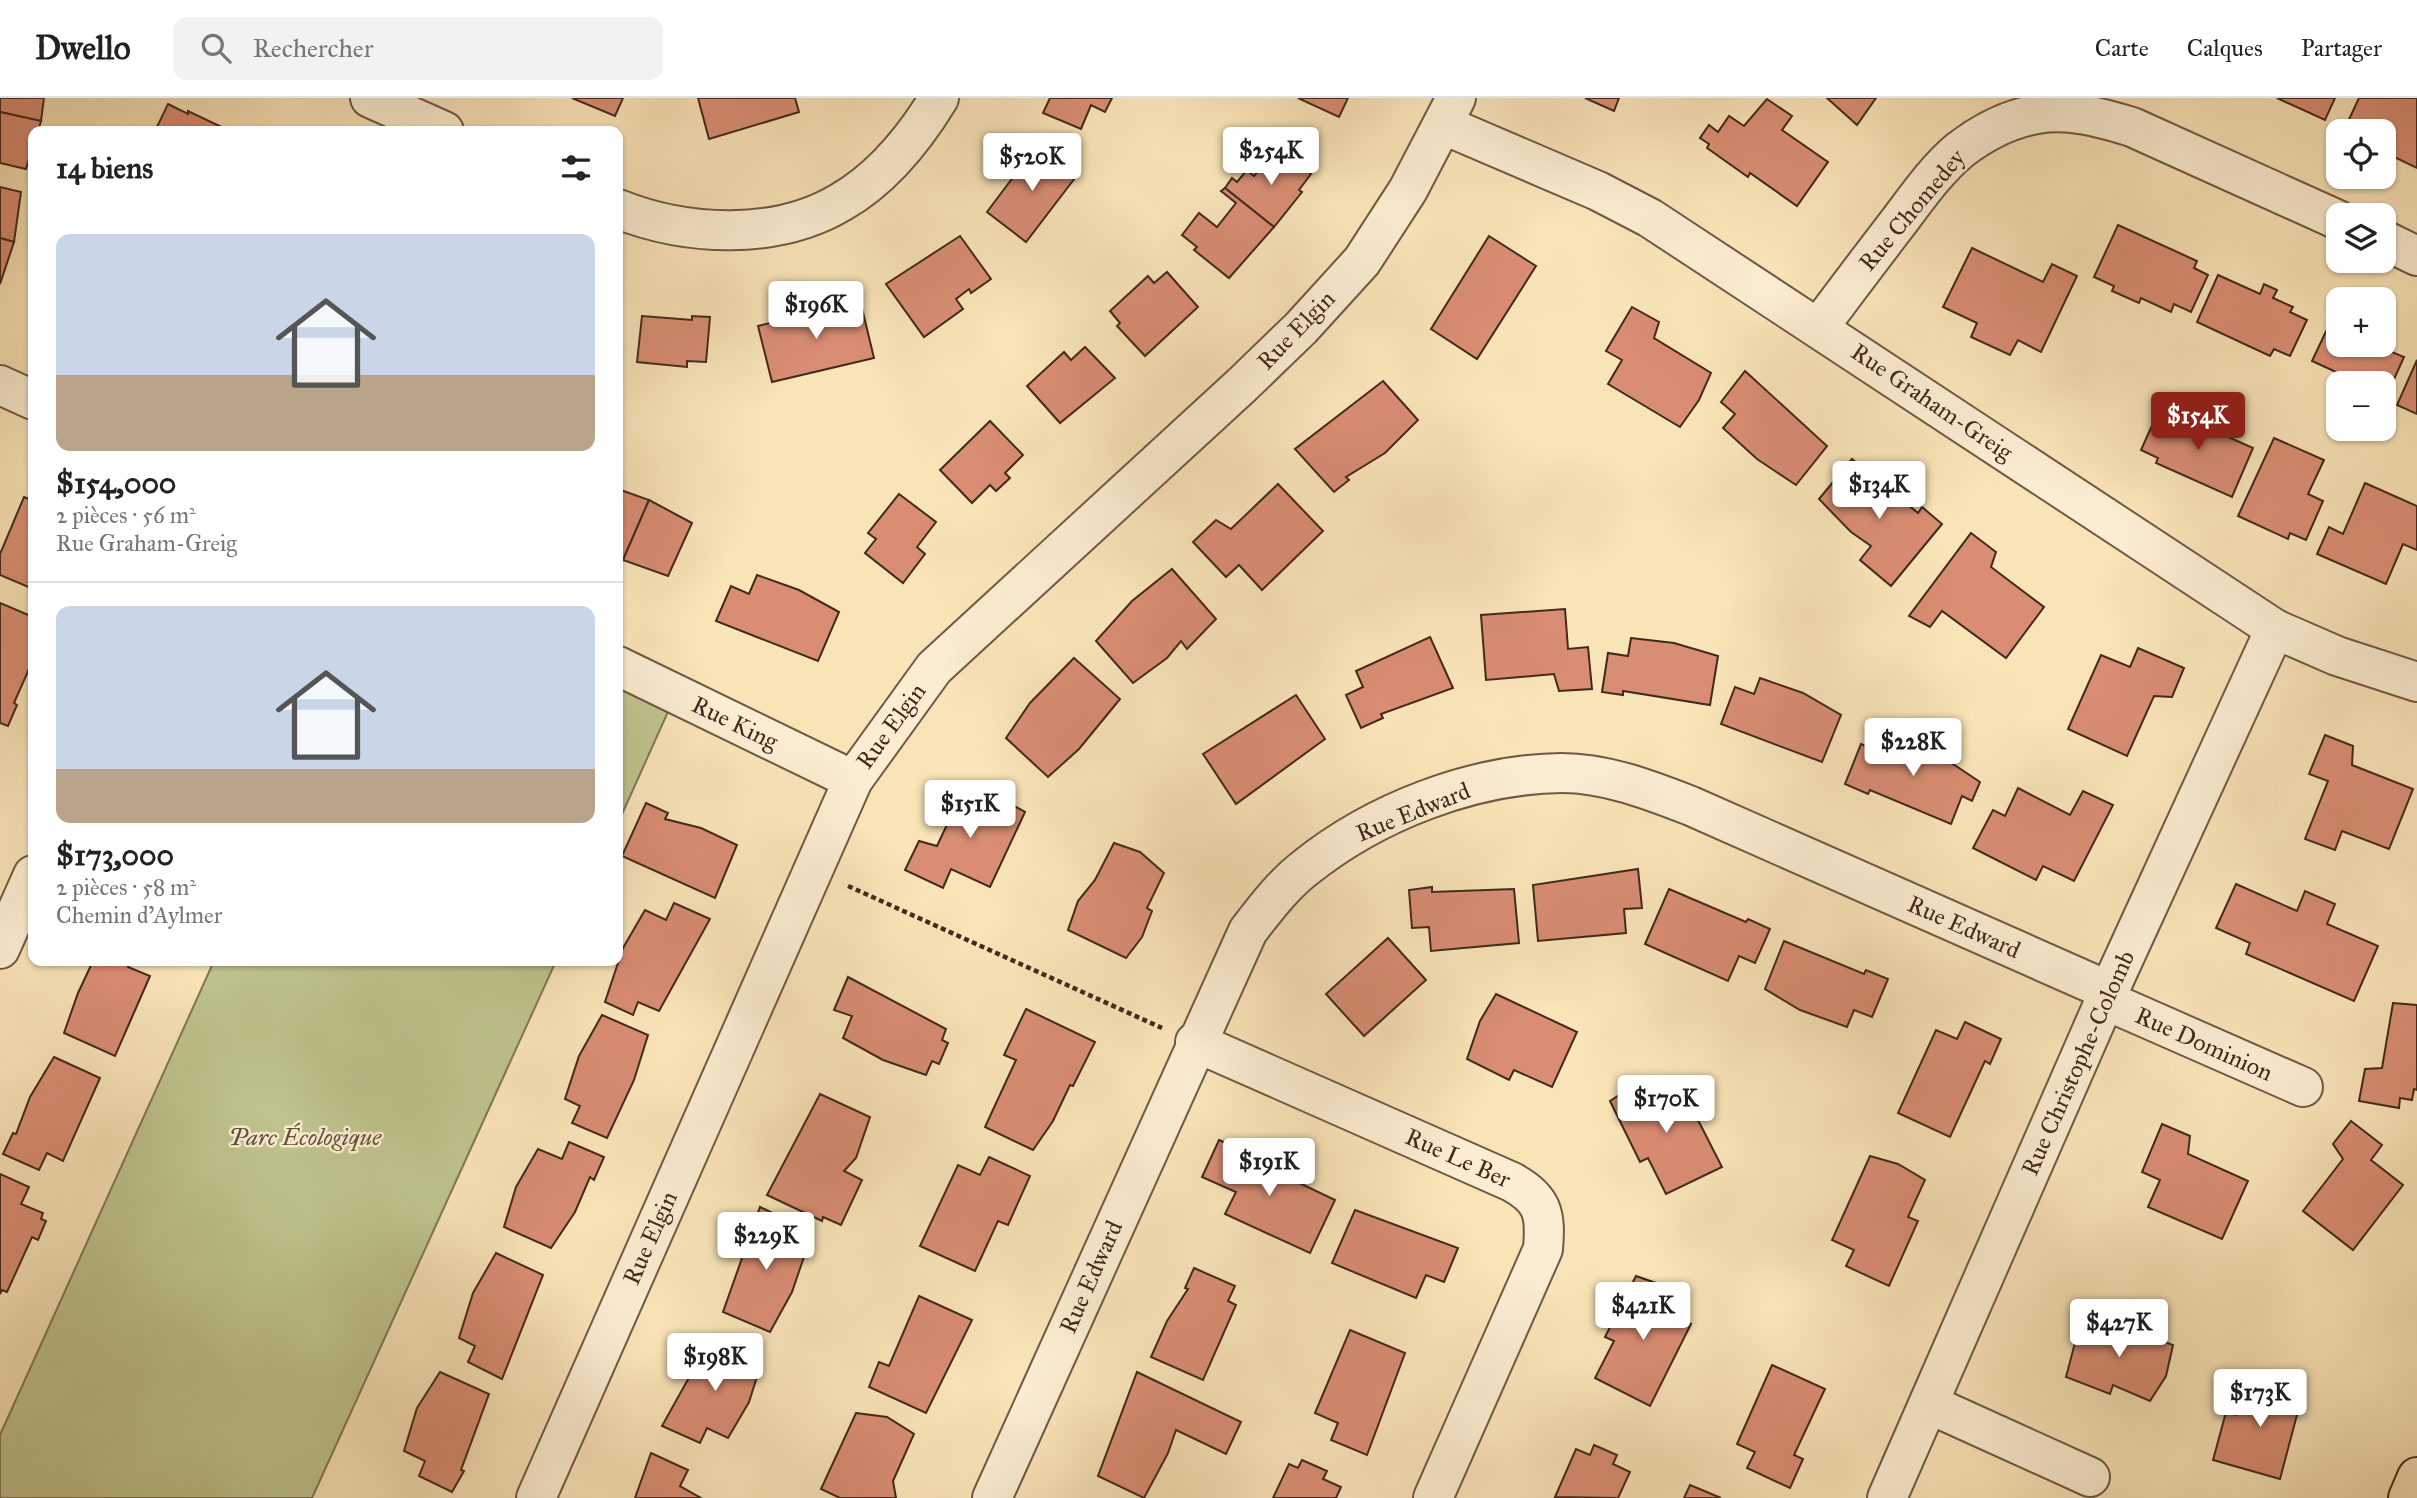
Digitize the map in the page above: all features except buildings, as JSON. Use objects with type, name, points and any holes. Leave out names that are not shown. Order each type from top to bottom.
[{"type":"main road","points":[[2408,1498],[2417,1477]]},
{"type":"street","points":[[370,98],[433,126]]},
{"type":"street","points":[[623,210],[672,225],[707,229],[773,227],[809,215],[840,203],[875,178],[901,151],[939,98]]},
{"type":"street","name":"Rue Graham-Greig","points":[[1450,111],[1650,218],[2275,629],[2337,656],[2417,682]]},
{"type":"street","name":"Rue Elgin","points":[[536,1498],[853,779],[934,668],[1242,385],[1301,328],[1362,261],[1408,190],[1450,111]]},
{"type":"street","name":"Rue Chomedey","points":[[1819,327],[1914,201],[1957,152],[1980,135],[2008,122],[2038,113],[2078,114],[2132,127],[2326,215]]},
{"type":"street","points":[[2396,246],[2417,256]]},
{"type":"street","points":[[0,385],[28,398]]},
{"type":"street","name":"Rue Christophe-Colomb","points":[[1886,1498],[2107,996],[2275,629]]},
{"type":"street","name":"Rue King","points":[[623,668],[853,779]]},
{"type":"street","name":"Rue Edward","points":[[992,1498],[1195,1042],[1248,931],[1272,900],[1304,869],[1344,840],[1428,800],[1475,785],[1563,773],[1608,779],[1665,796],[2107,996]]},
{"type":"street","points":[[0,949],[28,885]]},
{"type":"street","name":"Rue Dominion","points":[[2107,996],[2303,1087]]},
{"type":"street","name":"Rue Le Ber","points":[[1195,1042],[1512,1182],[1531,1193],[1541,1208],[1545,1228],[1543,1249],[1433,1498]]},
{"type":"street","points":[[1928,1404],[2090,1477]]},
{"type":"path","points":[[813,870],[1195,1042]]},
{"type":"green space","points":[[623,668],[676,694],[623,812]]},
{"type":"green space","name":"Parc Écologique","points":[[212,966],[554,966],[312,1498],[0,1498],[0,1435]]}]
